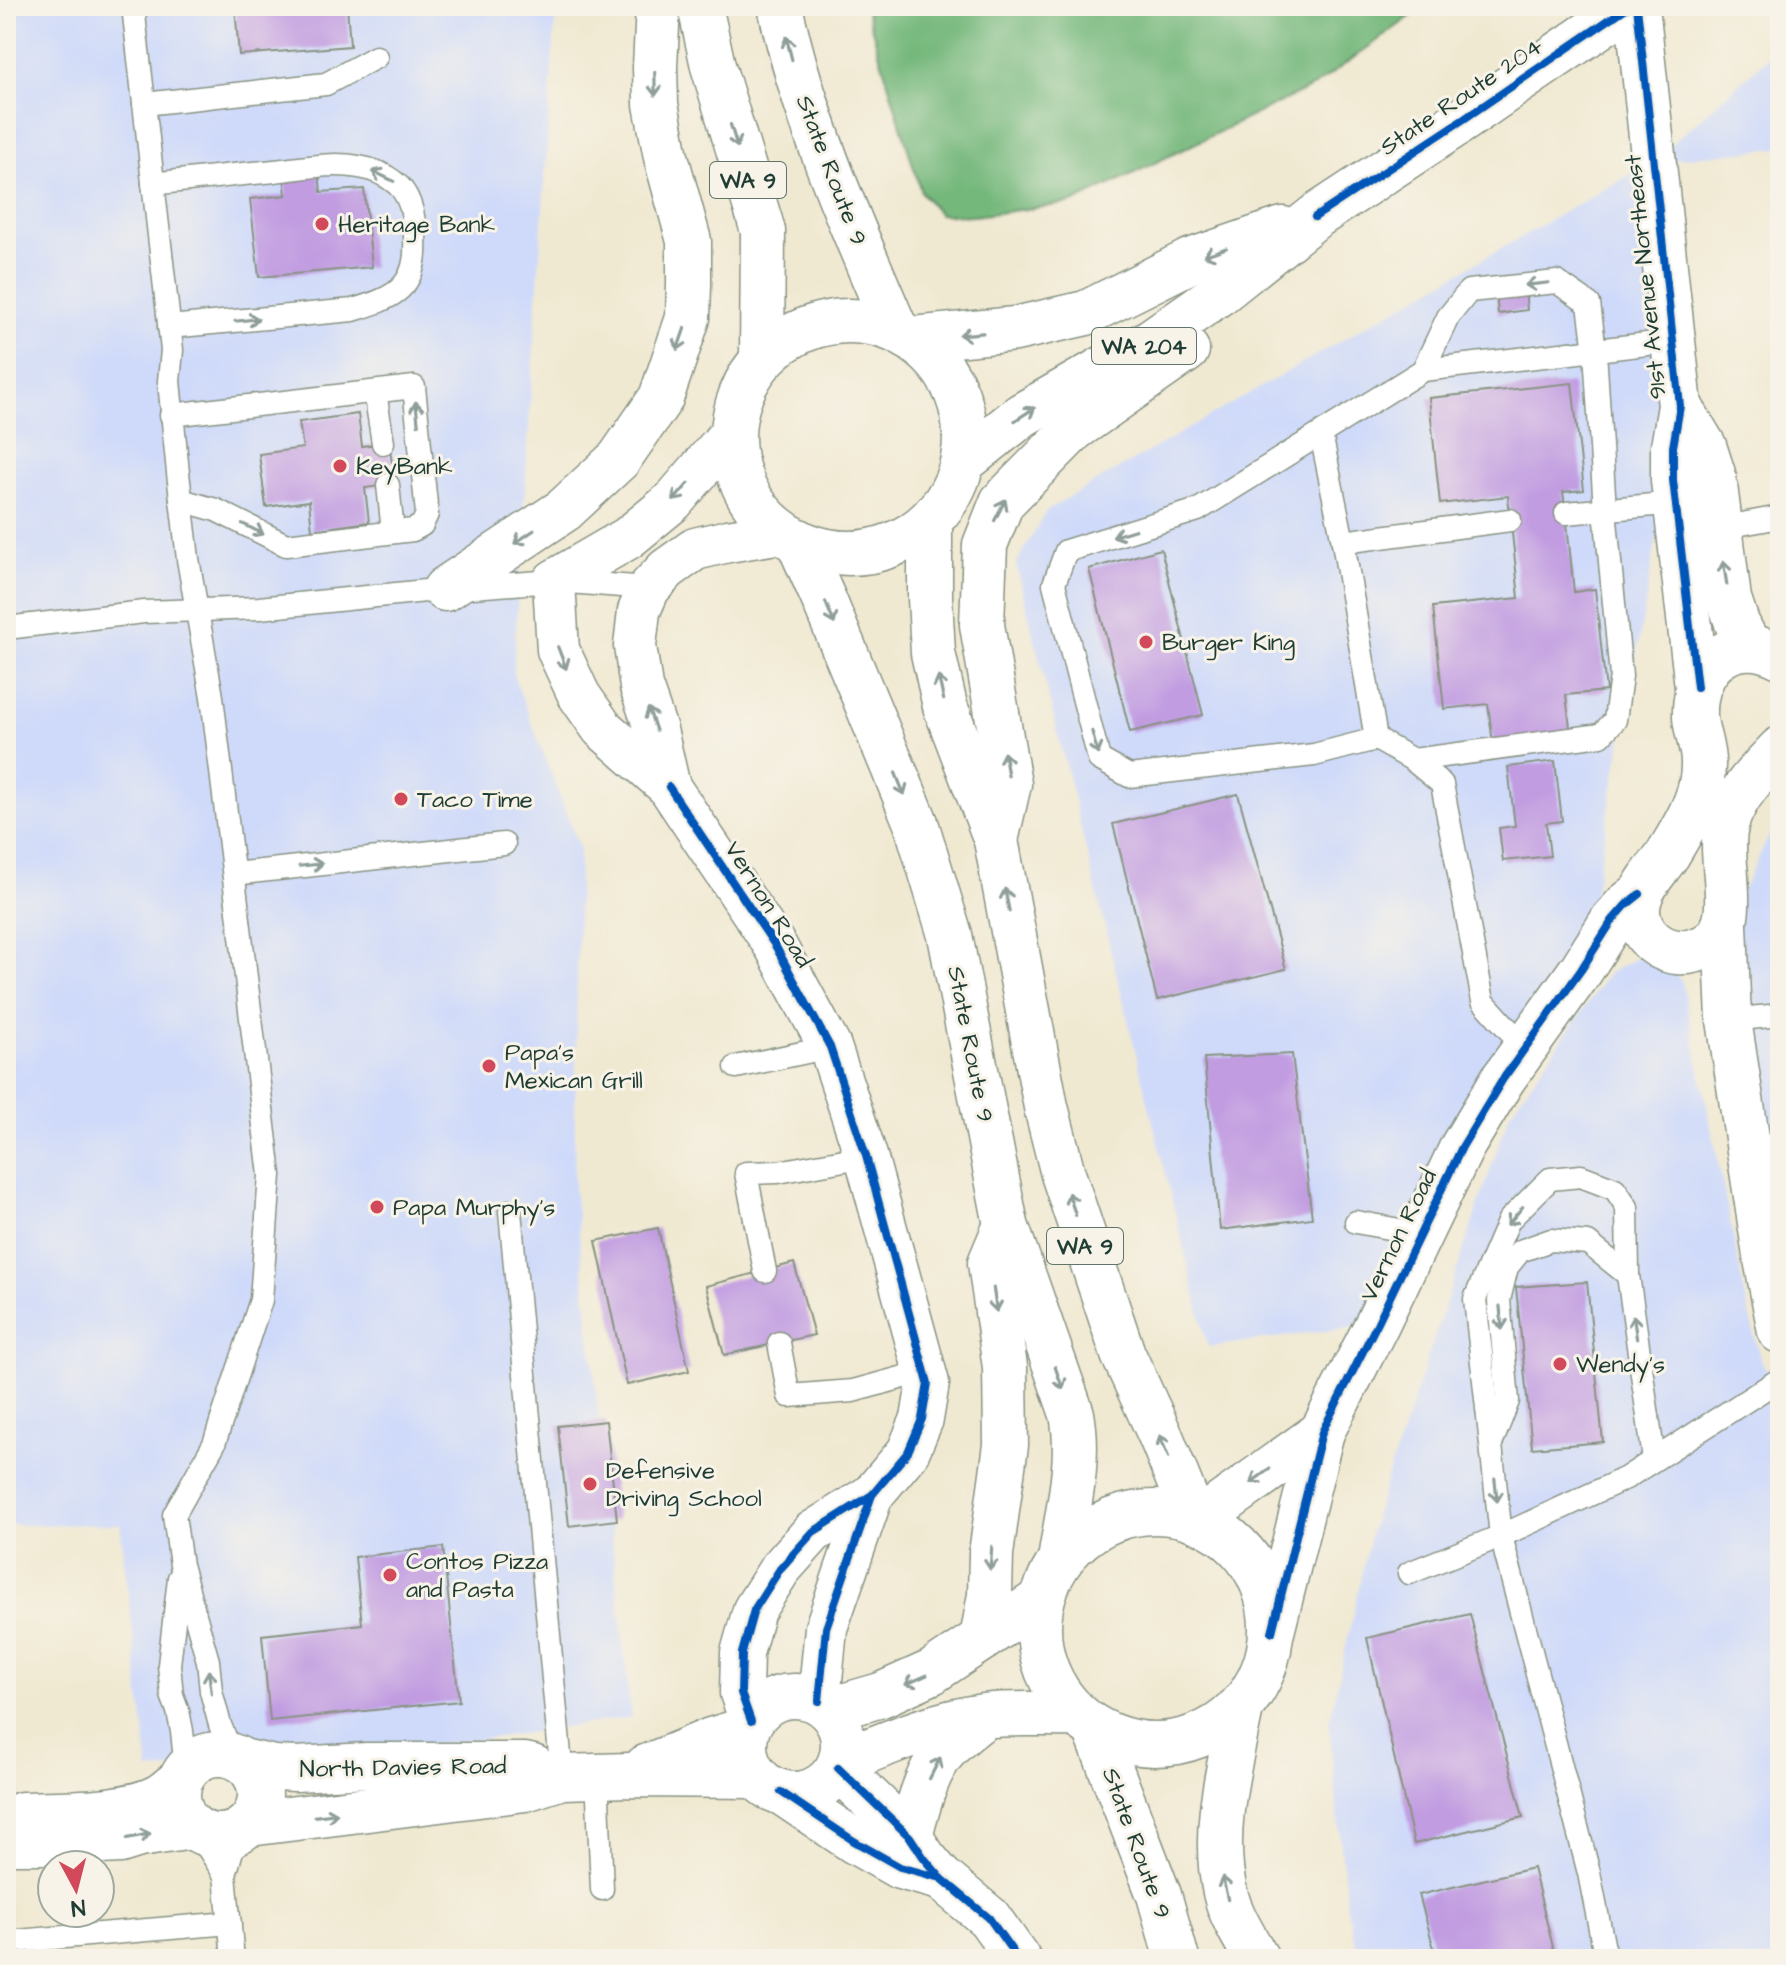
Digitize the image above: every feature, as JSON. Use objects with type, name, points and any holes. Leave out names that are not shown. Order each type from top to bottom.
[{"type":"main road","points":[[445,589],[564,510],[619,459],[661,398],[688,318],[689,241],[666,157],[656,104],[658,6]]},
{"type":"main road","name":"WA 9","points":[[700,6],[713,66],[763,231],[762,359]]},
{"type":"main road","name":"State Route 9","points":[[780,6],[790,52],[818,138],[847,213],[905,335]]},
{"type":"main road","name":"State Route 204","points":[[964,461],[1022,415],[1151,341],[1221,292],[1315,217],[1629,6]]},
{"type":"main road","name":"91st Avenue Northeast","points":[[1637,6],[1680,406],[1673,447],[1675,503],[1697,687],[1695,718],[1703,764],[1698,797],[1687,822],[1640,894]]},
{"type":"main road","points":[[996,840],[1009,784],[982,625],[985,545],[1002,502],[1074,429],[1232,318],[1315,217]]},
{"type":"main road","name":"State Route 204","points":[[905,335],[1015,329],[1086,313],[1190,261],[1315,217]]},
{"type":"main road","points":[[861,321],[905,335],[940,363],[958,393],[966,426],[964,461],[951,494],[930,522],[907,538],[881,549],[853,553],[824,551],[790,537],[754,505],[737,471],[732,432],[736,406],[747,382],[762,359],[790,337],[824,323],[861,321]]},
{"type":"main road","name":"91st Avenue Northeast","points":[[1680,406],[1704,446],[1714,477],[1729,599],[1737,623],[1765,651]]},
{"type":"main road","name":"WA 9","points":[[930,522],[933,653],[945,706],[996,840],[1046,1107],[1063,1174],[1123,1354],[1196,1520]]},
{"type":"main road","name":"State Route 9","points":[[790,537],[824,600],[916,823],[950,935],[1006,1225],[1072,1414],[1075,1433],[1072,1484],[1051,1580]]},
{"type":"main road","points":[[1697,687],[1713,661],[1731,650],[1765,651]]},
{"type":"main road","points":[[1780,749],[1760,769],[1735,803],[1727,824],[1723,852],[1728,906],[1725,925],[1729,1020],[1764,1249],[1780,1331]]},
{"type":"main road","points":[[1640,894],[1638,913],[1642,927],[1729,1020]]},
{"type":"main road","name":"Vernon Road","points":[[1272,1632],[1322,1432],[1346,1389],[1462,1147],[1503,1079],[1612,921],[1640,894]]},
{"type":"main road","name":"Vernon Road","points":[[1581,970],[1625,945],[1694,951],[1709,945],[1725,925]]},
{"type":"main road","points":[[982,1639],[990,1595],[991,1554],[1006,1445],[1005,1367],[990,1263],[1006,1225]]},
{"type":"main road","name":"Vernon Road","points":[[1196,1520],[1322,1432]]},
{"type":"main road","points":[[824,1706],[881,1695],[932,1672],[982,1639],[1051,1580],[1087,1535],[1120,1517],[1157,1512],[1196,1520],[1229,1538],[1253,1565],[1267,1597],[1272,1632],[1263,1673],[1241,1708],[1209,1731],[1172,1744],[1132,1742],[1086,1721],[1056,1690],[1043,1661],[1038,1630],[1051,1580]]},
{"type":"main road","points":[[769,1784],[798,1794],[814,1790],[828,1781],[839,1765],[844,1743],[840,1725],[824,1706],[800,1696],[781,1697],[763,1706],[749,1725],[745,1741],[745,1754],[750,1766],[769,1784],[854,1841],[900,1867],[941,1878]]},
{"type":"main road","points":[[1241,1708],[1222,1805],[1219,1856],[1225,1894],[1257,1959]]},
{"type":"main road","points":[[839,1765],[905,1737],[984,1716],[1086,1721]]},
{"type":"main road","points":[[910,1837],[922,1794],[938,1759],[955,1739],[984,1716]]},
{"type":"main road","name":"State Route 9","points":[[1086,1721],[1159,1895],[1177,1959]]},
{"type":"main road","name":"North Davies Road","points":[[6,1842],[120,1841],[139,1835],[219,1829],[525,1789],[596,1775],[711,1740],[749,1725]]},
{"type":"main road","points":[[6,1815],[97,1811],[136,1804],[160,1796],[195,1761],[207,1755],[220,1754],[238,1758],[254,1773],[260,1790],[259,1808],[219,1829],[184,1818],[178,1805],[177,1792],[183,1775]]},
{"type":"main road","name":"North Davies Road","points":[[238,1758],[274,1768],[525,1765],[596,1775],[769,1784]]},
{"type":"main road","points":[[839,1765],[910,1837],[941,1878],[989,1918],[1018,1959]]},
{"type":"street","points":[[554,581],[628,538],[673,501],[732,432]]},
{"type":"street","points":[[649,588],[667,569],[695,549],[728,541],[790,537]]},
{"type":"street","name":"Vernon Road","points":[[554,581],[558,650],[579,695],[602,728],[669,787],[776,947],[830,1047],[866,1156],[926,1371],[928,1383],[922,1419],[908,1452],[872,1495],[813,1532],[780,1569],[754,1610],[742,1653],[741,1693],[749,1725]]},
{"type":"street","name":"Vernon Road","points":[[649,588],[639,611],[635,646],[641,687],[656,730],[669,787]]},
{"type":"street","name":"Vernon Road","points":[[824,1706],[826,1628],[872,1495]]},
{"type":"lane","points":[[133,6],[172,350],[169,381],[171,415],[196,611],[211,687],[270,1175],[261,1300],[214,1444],[174,1515],[181,1565],[208,1661],[211,1691],[220,1725],[238,1758]]},
{"type":"lane","points":[[144,104],[326,84],[376,57]]},
{"type":"lane","points":[[153,184],[322,166],[358,167],[395,181],[406,196],[416,238],[414,262],[408,280],[397,293],[379,302],[353,310],[169,327]]},
{"type":"lane","points":[[1413,760],[1601,735],[1615,720],[1621,676],[1589,304],[1557,282],[1469,291],[1448,317],[1423,370]]},
{"type":"lane","points":[[1526,1049],[1483,1001],[1442,784],[1413,760],[1376,739],[1314,755],[1129,776],[1099,759],[1054,584],[1066,551],[1198,510],[1423,370],[1673,341]]},
{"type":"lane","points":[[171,415],[414,387],[427,514],[422,525],[413,530],[286,545],[216,510],[181,500]]},
{"type":"lane","points":[[375,392],[383,443]]},
{"type":"lane","points":[[1321,434],[1343,542],[1376,739]]},
{"type":"lane","points":[[388,485],[393,532]]},
{"type":"lane","points":[[1566,513],[1675,503]]},
{"type":"lane","points":[[1720,528],[1780,517]]},
{"type":"lane","points":[[1343,542],[1510,520]]},
{"type":"lane","points":[[6,628],[144,612],[259,608],[554,581],[649,588]]},
{"type":"lane","points":[[234,874],[504,844]]},
{"type":"lane","points":[[1729,1020],[1780,1015]]},
{"type":"lane","points":[[736,1067],[830,1047]]},
{"type":"lane","points":[[765,1271],[746,1173],[778,1172],[866,1156]]},
{"type":"lane","points":[[1606,1959],[1589,1873],[1501,1536],[1475,1299],[1509,1220],[1550,1179],[1581,1176],[1615,1189],[1627,1207],[1628,1275],[1654,1459]]},
{"type":"lane","points":[[510,1211],[596,1775],[602,1889]]},
{"type":"lane","points":[[1356,1222],[1421,1234]]},
{"type":"lane","points":[[1491,1444],[1508,1401],[1499,1300],[1507,1267],[1520,1251],[1551,1240],[1588,1243],[1628,1275]]},
{"type":"lane","points":[[779,1343],[789,1396],[853,1391],[926,1371]]},
{"type":"lane","points":[[1409,1573],[1501,1536],[1626,1478],[1780,1379]]},
{"type":"lane","points":[[181,1565],[169,1665],[172,1695],[182,1731],[183,1775]]},
{"type":"lane","points":[[219,1829],[233,1959]]},
{"type":"lane","points":[[219,1829],[225,1875]]},
{"type":"lane","points":[[6,1942],[230,1923]]},
{"type":"shaded area","points":[[6,6],[556,6],[513,674],[579,847],[574,1187],[631,1717],[486,1739],[149,1771],[120,1524],[6,1525]]},
{"type":"shaded area","points":[[1780,47],[1780,148],[1653,161]]},
{"type":"shaded area","points":[[1653,161],[1680,406],[1581,970],[1377,1324],[1208,1347],[1016,564],[1047,510]]},
{"type":"shaded area","points":[[1780,814],[1780,1331],[1725,925]]},
{"type":"shaded area","points":[[1650,958],[1669,967],[1682,982],[1747,1305],[1760,1358],[1780,1394],[1780,1959],[1359,1959],[1347,1908],[1329,1724],[1375,1514],[1509,1114],[1609,973],[1634,959]]},
{"type":"green space","points":[[865,6],[1425,6],[1316,85],[1072,203],[974,216],[939,214],[921,192]]},
{"type":"building","points":[[235,6],[347,6],[350,46],[239,55]]},
{"type":"building","points":[[319,173],[321,192],[364,189],[372,267],[259,277],[250,199],[286,195],[284,176]]},
{"type":"building","points":[[1525,290],[1527,310],[1498,314],[1496,294]]},
{"type":"building","points":[[1572,383],[1584,490],[1563,492],[1574,592],[1595,589],[1606,691],[1566,695],[1571,736],[1493,744],[1488,704],[1444,709],[1433,607],[1519,598],[1508,496],[1440,504],[1429,398]]},
{"type":"building","points":[[358,414],[362,446],[389,442],[395,484],[365,488],[369,522],[312,530],[309,501],[266,507],[259,454],[303,448],[299,422]]},
{"type":"building","name":"Burger King","points":[[1161,549],[1203,715],[1130,732],[1089,569]]},
{"type":"building","points":[[1555,761],[1562,821],[1546,823],[1550,856],[1503,861],[1499,828],[1515,826],[1508,767]]},
{"type":"building","points":[[1238,794],[1286,969],[1157,1000],[1113,824]]},
{"type":"building","points":[[1292,1054],[1312,1218],[1220,1230],[1204,1058]]},
{"type":"building","points":[[658,1228],[689,1371],[627,1385],[596,1241]]},
{"type":"building","points":[[794,1263],[814,1335],[724,1355],[706,1286]]},
{"type":"building","name":"Wendy's","points":[[1587,1282],[1603,1442],[1532,1448],[1516,1287]]},
{"type":"building","points":[[606,1421],[617,1520],[569,1526],[558,1426]]},
{"type":"building","points":[[443,1547],[459,1701],[270,1721],[262,1635],[362,1624],[355,1557]]},
{"type":"building","points":[[1470,1614],[1523,1817],[1414,1844],[1367,1638]]},
{"type":"building","points":[[1533,1868],[1556,1959],[1437,1959],[1419,1895]]},
{"type":"cycle path","points":[[1315,217],[1629,6]]},
{"type":"cycle path","points":[[1637,6],[1680,406],[1673,447],[1673,480],[1697,687]]},
{"type":"cycle path","points":[[669,787],[776,947],[830,1047],[866,1156],[928,1383],[922,1419],[908,1452],[872,1495],[813,1532],[780,1569],[754,1610],[742,1653],[741,1693],[751,1721]]},
{"type":"cycle path","points":[[1272,1632],[1322,1432],[1462,1147],[1503,1079],[1612,921],[1640,894]]},
{"type":"cycle path","points":[[819,1701],[826,1628],[872,1495]]},
{"type":"cycle path","points":[[838,1768],[910,1837],[941,1878],[989,1918],[1018,1959]]},
{"type":"cycle path","points":[[781,1792],[854,1841],[900,1867],[941,1878]]},
{"type":"place","name":"Heritage Bank","points":[[322,224]]},
{"type":"place","name":"KeyBank","points":[[340,466]]},
{"type":"place","name":"Burger King","points":[[1146,642]]},
{"type":"place","name":"Taco Time","points":[[401,799]]},
{"type":"place","name":"Papa's Mexican Grill","points":[[489,1066]]},
{"type":"place","name":"Papa Murphy's","points":[[377,1207]]},
{"type":"place","name":"Wendy's","points":[[1560,1364]]},
{"type":"place","name":"Defensive Driving School","points":[[590,1484]]},
{"type":"place","name":"Contos Pizza and Pasta","points":[[390,1575]]}]
